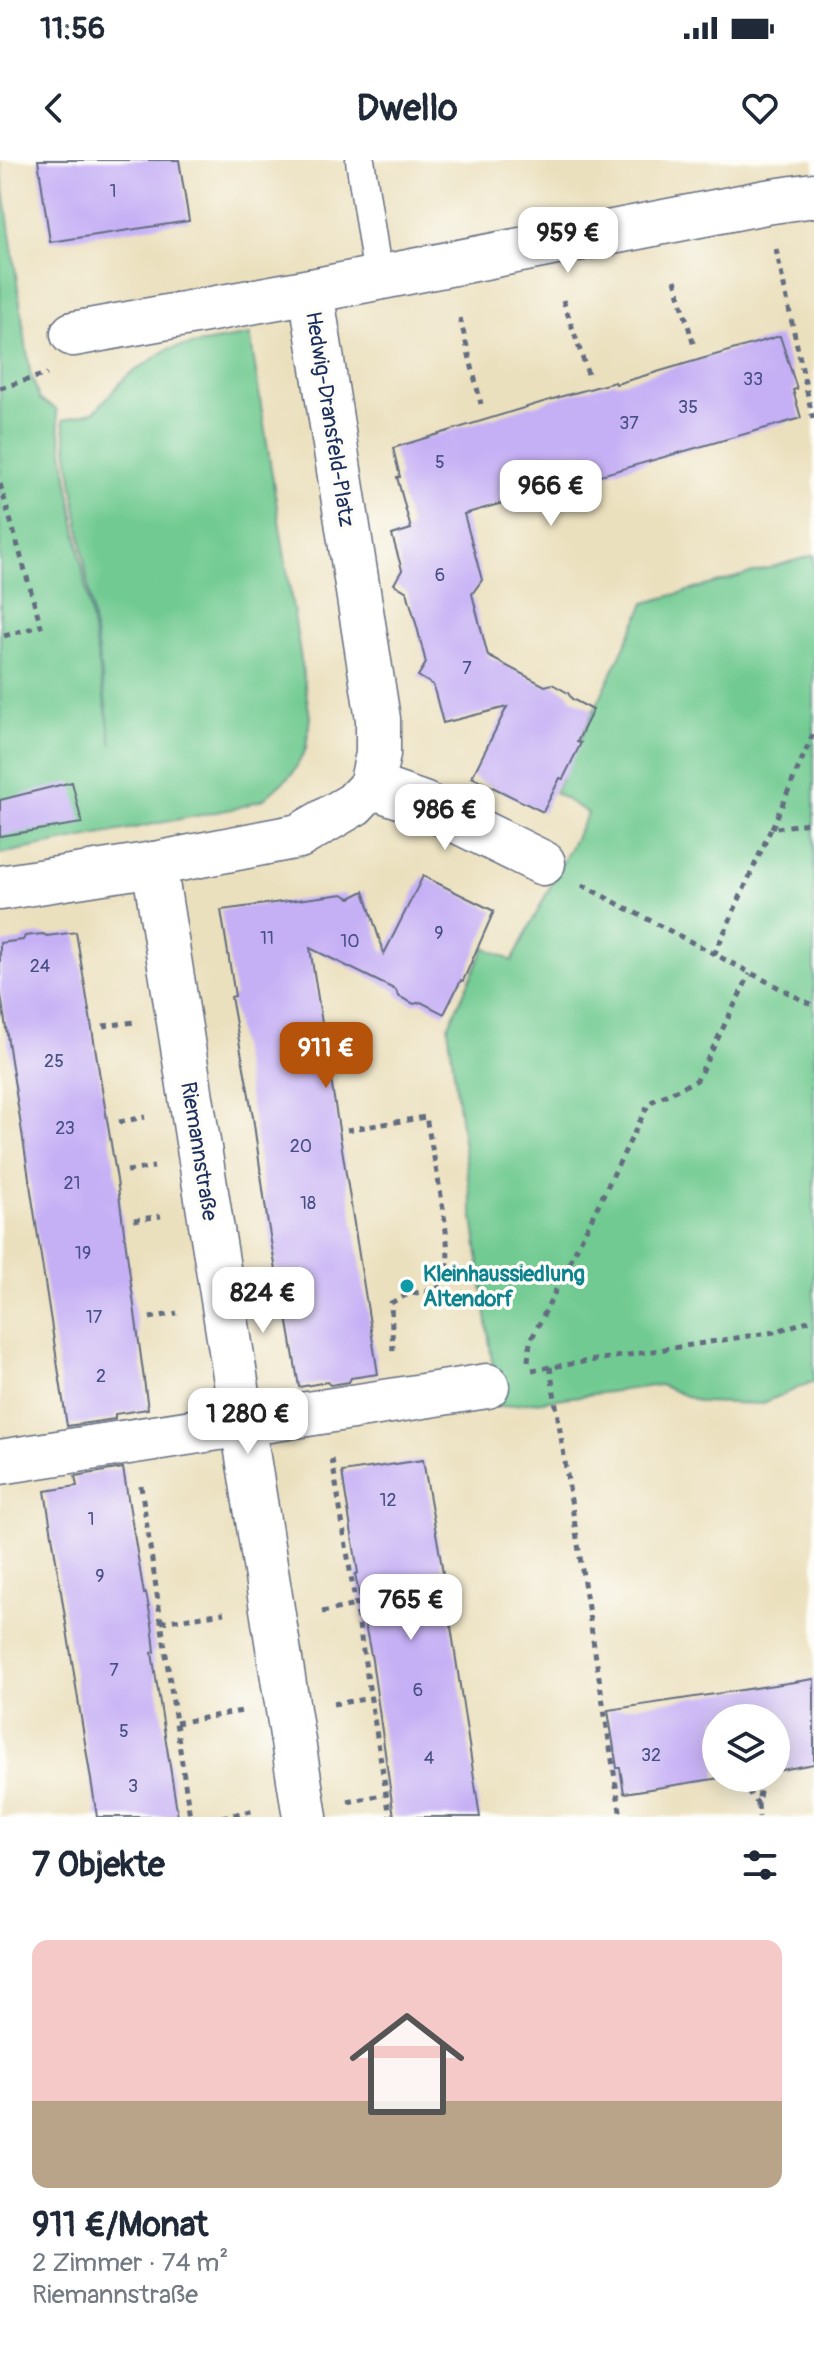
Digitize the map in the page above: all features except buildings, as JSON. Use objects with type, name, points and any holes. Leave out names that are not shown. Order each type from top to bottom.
[{"type":"street","points":[[311,291],[814,195]]},
{"type":"street","name":"Hedwig-Dransfeld-Platz","points":[[73,334],[311,291],[378,719],[378,754],[371,786]]},
{"type":"street","points":[[0,888],[154,864],[299,836],[354,804],[371,786],[423,804],[543,863]]},
{"type":"street","name":"Riemannstraße","points":[[154,864],[305,1817]]},
{"type":"street","points":[[0,1462],[487,1386]]},
{"type":"lane","points":[[360,160],[378,277]]},
{"type":"path","points":[[766,202],[814,424]]},
{"type":"path","points":[[675,280],[694,346]]},
{"type":"path","points":[[563,300],[589,377]]},
{"type":"path","points":[[460,318],[481,404]]},
{"type":"path","points":[[0,484],[41,626],[0,637]]},
{"type":"path","points":[[714,955],[814,732]]},
{"type":"path","points":[[771,829],[814,822]]},
{"type":"path","points":[[543,863],[814,1006]]},
{"type":"path","points":[[527,1370],[530,1342],[649,1103],[697,1080],[750,974]]},
{"type":"path","points":[[347,1130],[426,1117],[447,1238],[449,1267],[444,1283],[436,1289],[408,1295],[391,1303],[394,1351],[387,1365],[393,1400]]},
{"type":"path","points":[[621,1817],[550,1367],[774,1332],[814,1319]]},
{"type":"path","points":[[324,1410],[390,1817]]},
{"type":"path","points":[[134,1442],[190,1817]]},
{"type":"path","points":[[161,1622],[237,1610]]},
{"type":"path","points":[[176,1723],[252,1709]]},
{"type":"path","points":[[749,1792],[758,1804]]},
{"type":"path","points":[[759,1817],[760,1792]]},
{"type":"green space","points":[[0,163],[30,372],[40,400],[56,409],[112,745],[63,420],[95,411],[126,377],[168,349],[250,335],[310,717],[306,749],[293,773],[264,799],[237,808],[0,854]]},
{"type":"green space","points":[[814,555],[814,1381],[761,1404],[700,1402],[660,1385],[498,1407],[448,1027],[485,947],[512,961],[588,813],[555,793],[645,603]]},
{"type":"place","name":"Kleinhaussiedlung Altendorf","points":[[407,1286]]}]
